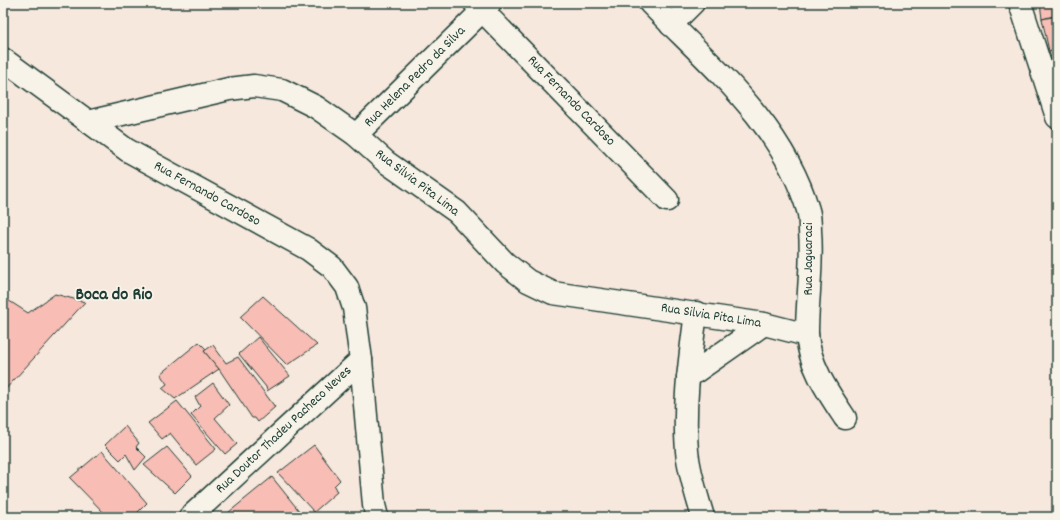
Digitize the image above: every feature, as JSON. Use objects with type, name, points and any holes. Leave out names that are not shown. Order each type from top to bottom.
[{"type":"street","name":"Rua Jaguaraci","points":[[650,3],[747,104],[772,133],[793,170],[809,211],[812,252],[807,335],[813,360],[824,386],[845,418]]},
{"type":"street","points":[[671,25],[693,3]]},
{"type":"street","points":[[1020,3],[1057,117]]},
{"type":"street","name":"Rua Helena Pedro da Silva","points":[[356,135],[482,6]]},
{"type":"street","name":"Rua Fernando Cardoso","points":[[482,6],[667,200]]},
{"type":"street","name":"Rua Fernando Cardoso","points":[[3,59],[127,150],[308,249],[332,267],[347,287],[354,308],[361,360],[374,505],[377,517]]},
{"type":"street","name":"Rua Silvia Pita Lima","points":[[88,122],[228,89],[254,86],[282,90],[316,107],[356,135],[386,162],[457,212],[505,263],[528,281],[553,293],[764,324],[807,335]]},
{"type":"street","points":[[696,313],[688,377],[686,416],[687,453],[703,517]]},
{"type":"street","points":[[688,377],[764,324]]},
{"type":"street","name":"Rua Doutor Thadeu Pacheco Neves","points":[[190,517],[361,360]]},
{"type":"building","points":[[1040,3],[1057,3],[1057,15],[1042,19]]},
{"type":"building","points":[[1057,16],[1057,49],[1049,51],[1042,19]]},
{"type":"building","points":[[1057,50],[1057,87],[1056,75],[1049,52]]},
{"type":"building","points":[[55,294],[85,302],[3,392],[3,297],[28,313]]},
{"type":"building","points":[[263,296],[317,345],[287,365],[240,317]]},
{"type":"building","points":[[258,337],[290,376],[267,391],[266,387],[239,354]]},
{"type":"building","points":[[199,342],[206,349],[204,351],[219,369],[175,399],[162,388],[167,384],[160,374]]},
{"type":"building","points":[[213,345],[226,363],[238,357],[275,407],[258,422],[255,418],[252,418],[219,369],[204,351]]},
{"type":"building","points":[[213,383],[229,405],[215,418],[237,444],[225,454],[191,415],[200,406],[195,397]]},
{"type":"building","points":[[177,401],[216,449],[196,465],[170,433],[162,439],[148,423]]},
{"type":"building","points":[[125,426],[139,443],[136,447],[146,457],[135,470],[126,454],[120,460],[105,445]]},
{"type":"building","points":[[314,445],[340,480],[334,486],[337,492],[314,512],[278,473]]},
{"type":"building","points":[[167,447],[192,476],[175,493],[144,465]]},
{"type":"building","points":[[102,451],[147,503],[133,517],[108,517],[70,478]]},
{"type":"building","points":[[272,477],[304,517],[223,517]]},
{"type":"building","points":[[88,513],[91,517],[83,517]]},
{"type":"district","name":"Boca do Rio","points":[[114,295]]}]
